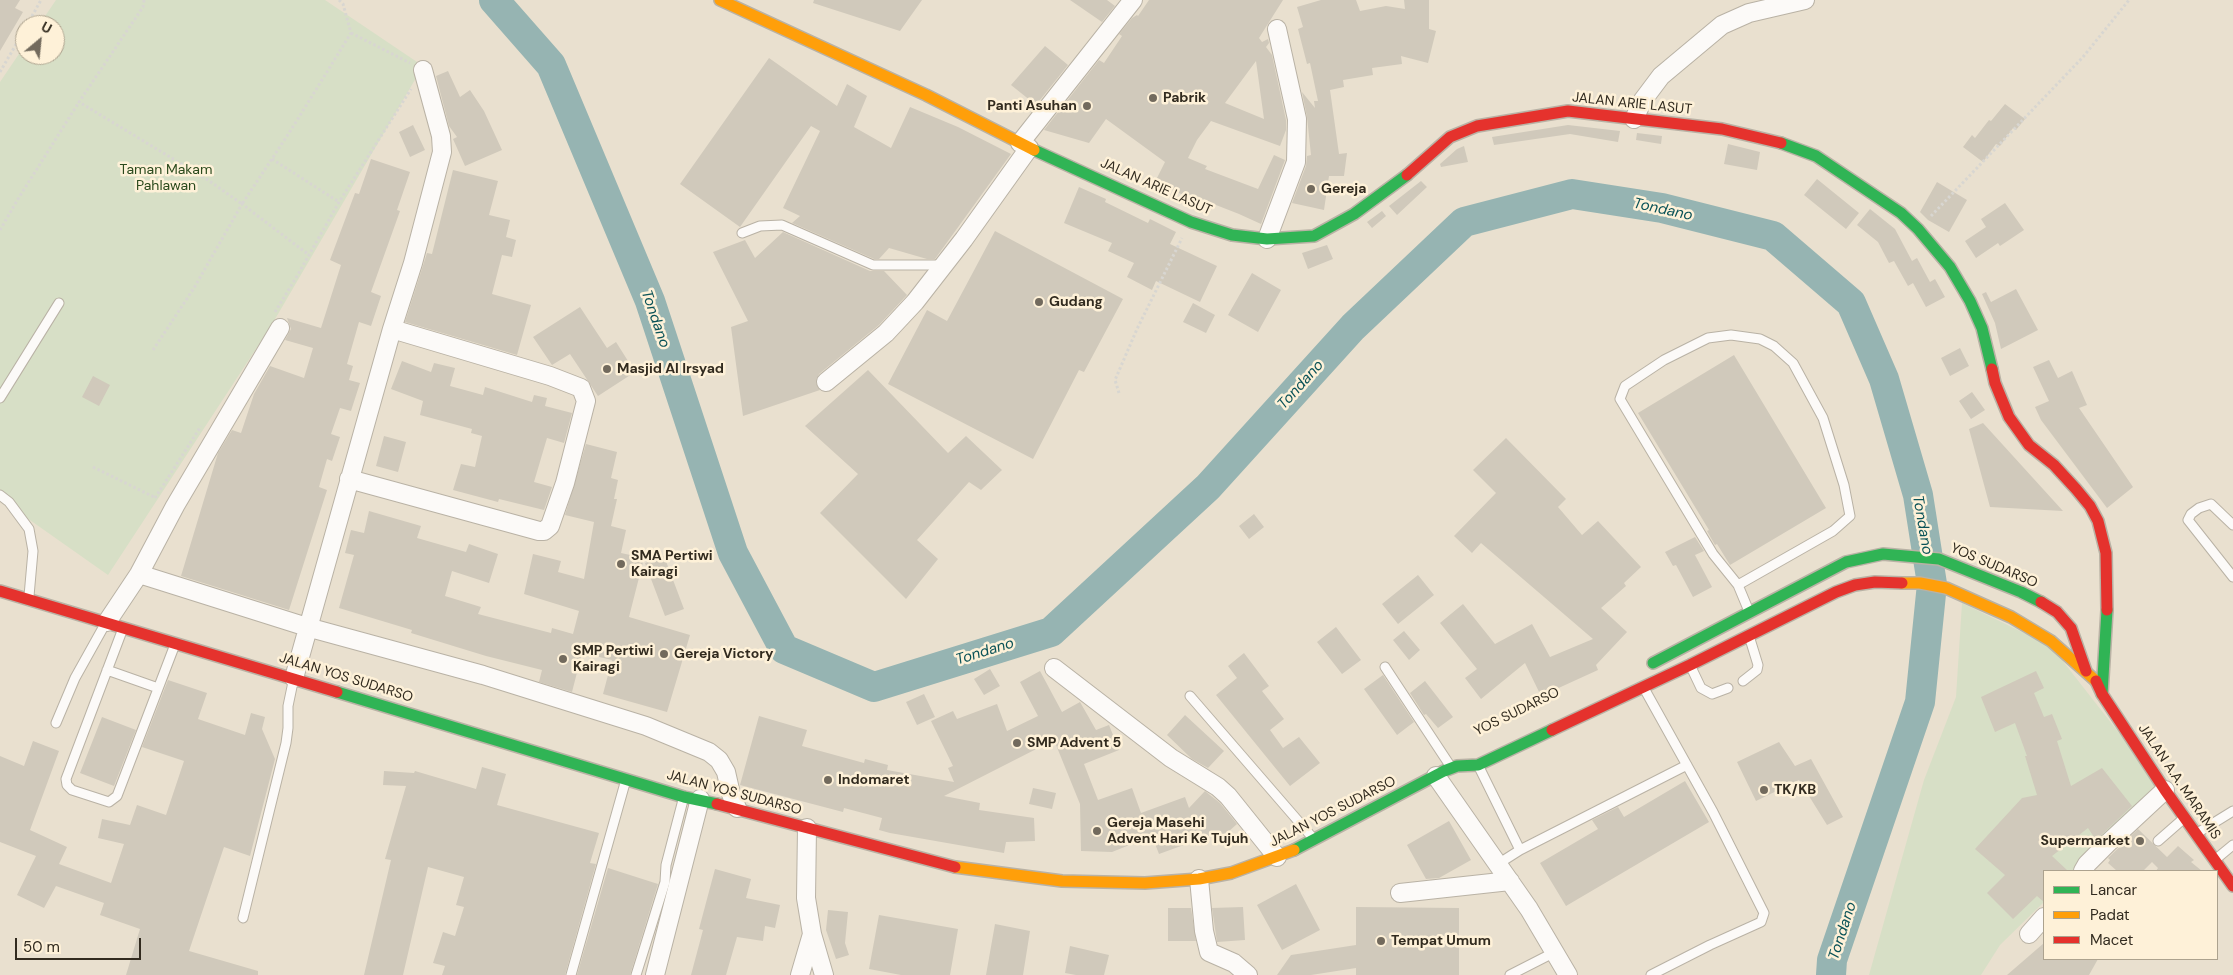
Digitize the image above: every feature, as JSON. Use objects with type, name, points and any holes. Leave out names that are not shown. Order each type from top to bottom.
[{"type":"main road","name":"JALAN ARIE LASUT","points":[[720,0],[926,95],[1025,146],[1117,186],[1190,222],[1232,235],[1267,239],[1314,236],[1354,214],[1398,182],[1450,137],[1477,126],[1568,111],[1722,129],[1776,141],[1816,156],[1879,197],[1918,229],[1950,267],[1970,300],[1982,328],[1995,382],[2009,417],[2029,445],[2054,465],[2090,506],[2098,521],[2106,553],[2108,594],[2102,694]]},
{"type":"main road","name":"YOS SUDARSO","points":[[1645,667],[1744,613],[1846,562],[1883,554],[1939,559],[2021,592],[2058,612],[2071,628],[2086,671]]},
{"type":"main road","name":"YOS SUDARSO","points":[[1448,770],[1478,765],[1690,665],[1836,592],[1875,582],[1920,583],[1946,588],[2012,617],[2051,641],[2097,682],[2102,694]]},
{"type":"main road","name":"JALAN YOS SUDARSO","points":[[0,591],[176,642],[535,753],[692,798],[737,808],[950,866],[1062,881],[1145,883],[1199,879],[1251,867],[1314,840],[1448,770]]},
{"type":"main road","name":"JALAN A.A. MARAMIS","points":[[2102,694],[2165,790],[2233,886]]},
{"type":"main road","name":"YOS SUDARSO","points":[[1448,770],[1471,752]]},
{"type":"street","points":[[826,382],[886,333],[915,302],[969,232],[1025,146],[1133,0]]},
{"type":"street","points":[[1634,118],[1643,100],[1661,76],[1722,25],[1749,13],[1805,0]]},
{"type":"street","points":[[1267,239],[1296,162],[1297,119],[1277,29]]},
{"type":"street","points":[[294,678],[442,152],[441,136],[423,70]]},
{"type":"street","points":[[115,624],[175,506],[275,323]]},
{"type":"street","points":[[349,479],[539,531],[544,531],[550,526],[565,483],[586,401],[581,388],[550,376],[392,329]]},
{"type":"street","points":[[139,574],[307,627],[492,678],[646,726],[709,752],[719,760],[726,772],[730,794],[737,808]]},
{"type":"street","points":[[1054,668],[1171,758],[1218,787],[1278,857]]},
{"type":"street","points":[[1448,770],[1498,864],[1568,975]]},
{"type":"street","points":[[2084,870],[2101,850],[2165,790]]},
{"type":"street","points":[[655,975],[676,902],[692,798]]},
{"type":"street","points":[[807,828],[806,898],[812,934],[824,975]]},
{"type":"street","points":[[1199,879],[1204,931],[1210,952],[1234,963],[1248,975]]},
{"type":"street","points":[[1400,893],[1510,881]]},
{"type":"street","points":[[2029,934],[2043,918]]},
{"type":"street","points":[[800,975],[812,934]]},
{"type":"lane","points":[[742,232],[760,226],[782,225],[873,265],[942,265]]},
{"type":"lane","points":[[0,398],[59,302]]},
{"type":"lane","points":[[1738,585],[1833,531],[1850,516],[1844,485],[1823,418],[1793,364],[1767,342],[1760,339],[1731,335],[1708,338],[1664,360],[1625,386],[1620,399],[1713,554],[1738,585],[1758,665],[1757,670],[1744,681]]},
{"type":"lane","points":[[0,495],[9,502],[29,529],[33,551],[29,598]]},
{"type":"lane","points":[[2233,525],[2211,504],[2198,508],[2191,514],[2188,520],[2233,577]]},
{"type":"lane","points":[[115,624],[107,670],[66,779],[67,785],[72,790],[109,802],[114,800],[176,642]]},
{"type":"lane","points":[[56,723],[75,678],[115,624]]},
{"type":"lane","points":[[1690,665],[1701,688],[1712,694],[1728,688]]},
{"type":"lane","points":[[1385,667],[1448,770]]},
{"type":"lane","points":[[107,670],[158,688]]},
{"type":"lane","points":[[243,918],[286,744],[288,706],[294,678]]},
{"type":"lane","points":[[1643,686],[1713,812],[1764,913],[1760,922],[1710,944],[1651,975]]},
{"type":"lane","points":[[1190,696],[1314,840]]},
{"type":"lane","points":[[77,750],[87,753]]},
{"type":"lane","points":[[1478,765],[1520,850]]},
{"type":"lane","points":[[1498,864],[1520,850],[1687,765]]},
{"type":"lane","points":[[571,975],[627,778]]},
{"type":"lane","points":[[636,975],[665,882],[666,865],[692,798]]},
{"type":"lane","points":[[2196,833],[2233,811]]},
{"type":"lane","points":[[2158,841],[2185,817]]},
{"type":"lane","points":[[2214,861],[2233,845]]},
{"type":"lane","points":[[1510,975],[1555,952]]},
{"type":"path","points":[[33,15],[41,0]]},
{"type":"path","points":[[0,230],[79,102],[143,7],[144,0]]},
{"type":"path","points":[[275,323],[309,255],[339,202],[423,70],[351,32],[343,4],[339,0]]},
{"type":"path","points":[[1918,229],[2083,57],[2129,0]]},
{"type":"path","points":[[153,350],[194,288],[242,204],[351,32]]},
{"type":"path","points":[[0,72],[15,46]]},
{"type":"path","points":[[79,102],[208,180],[309,255]]},
{"type":"path","points":[[272,159],[339,202]]},
{"type":"path","points":[[1119,393],[1115,380],[1137,329],[1190,222]]},
{"type":"path","points":[[155,498],[206,418]]},
{"type":"path","points":[[93,467],[175,506]]},
{"type":"green space","name":"Taman Makam Pahlawan","points":[[56,0],[325,0],[423,66],[271,326],[108,575],[0,499],[0,82],[15,60],[15,65],[65,65],[65,15],[46,15]]},
{"type":"green space","points":[[1962,603],[2051,646],[2162,788],[2077,870],[2043,870],[2043,903],[2000,945],[1981,975],[1869,975],[1924,780],[1956,697]]},
{"type":"building","points":[[0,0],[20,0],[15,8],[23,12],[21,15],[15,15],[15,26],[0,51]]},
{"type":"building","points":[[814,0],[922,0],[900,31],[813,3]]},
{"type":"building","points":[[1070,0],[1107,0],[1115,6],[1102,22]]},
{"type":"building","points":[[1149,0],[1283,0],[1259,38],[1262,42],[1268,39],[1269,43],[1266,47],[1272,55],[1286,120],[1286,130],[1280,146],[1211,121],[1197,140],[1188,158],[1207,166],[1205,169],[1258,189],[1274,155],[1285,160],[1261,224],[1193,196],[1192,199],[1155,182],[1165,162],[1106,119],[1089,143],[1044,130],[1099,60],[1104,63],[1122,36],[1119,34],[1132,18],[1138,16]],"holes":[[[1256,61],[1264,119],[1225,103]]]},
{"type":"building","points":[[1321,0],[1356,0],[1360,11],[1386,6],[1405,9],[1404,0],[1429,0],[1429,29],[1436,31],[1428,63],[1401,56],[1402,64],[1372,68],[1373,75],[1343,80],[1344,87],[1330,90],[1339,154],[1347,153],[1344,176],[1329,176],[1324,210],[1292,203],[1306,166],[1307,156],[1311,155],[1302,92],[1315,108],[1314,101],[1318,101],[1310,63],[1307,64],[1298,29],[1303,27],[1297,7]]},
{"type":"building","points":[[1045,46],[1068,65],[1036,105],[1011,85]]},
{"type":"building","points":[[769,58],[837,106],[847,84],[867,96],[854,127],[891,148],[910,107],[958,127],[1011,154],[935,259],[927,259],[889,248],[879,259],[874,259],[792,223],[800,216],[783,208],[820,131],[811,126],[740,227],[680,184]]},
{"type":"building","points":[[448,71],[460,97],[470,90],[484,111],[502,150],[465,166],[453,139],[457,137],[449,126],[436,76]]},
{"type":"building","points":[[2005,104],[2025,119],[2016,130],[2013,128],[2000,146],[1996,144],[1983,162],[1963,147],[1972,135],[1975,138]]},
{"type":"building","points":[[413,125],[425,150],[410,157],[399,132]]},
{"type":"building","points":[[1568,125],[1620,131],[1618,142],[1570,134],[1494,145],[1492,137]]},
{"type":"building","points":[[1637,133],[1662,136],[1661,144],[1636,140]]},
{"type":"building","points":[[1728,144],[1760,152],[1757,170],[1724,164]]},
{"type":"building","points":[[1464,146],[1468,162],[1441,167],[1440,164],[1457,149]]},
{"type":"building","points":[[371,159],[410,172],[397,210],[400,211],[371,292],[381,296],[371,326],[359,322],[347,364],[353,366],[349,380],[360,383],[351,411],[340,408],[331,434],[340,437],[332,461],[327,459],[319,487],[327,490],[289,610],[181,576],[218,453],[232,430],[241,433],[254,394],[270,366],[304,378],[313,348],[285,340],[291,329],[287,318],[321,328],[341,265],[330,260],[355,193],[359,194]]},
{"type":"building","points":[[453,170],[498,181],[489,215],[510,220],[506,237],[516,240],[512,257],[502,255],[492,294],[531,305],[517,355],[405,322],[427,253],[432,254]]},
{"type":"building","points":[[1817,179],[1859,213],[1846,229],[1804,195]]},
{"type":"building","points":[[1421,181],[1427,187],[1397,215],[1389,206]]},
{"type":"building","points":[[1937,182],[1967,200],[1949,232],[1928,220],[1920,212]]},
{"type":"building","points":[[1079,187],[1106,199],[1105,202],[1148,223],[1150,219],[1176,232],[1170,244],[1217,266],[1200,302],[1156,281],[1152,290],[1127,277],[1134,263],[1108,251],[1112,243],[1064,223]]},
{"type":"building","points":[[2005,203],[2024,230],[2000,246],[1998,243],[1976,258],[1965,241],[1986,227],[1981,219]]},
{"type":"building","points":[[1870,209],[1895,229],[1912,261],[1917,258],[1930,282],[1935,279],[1945,297],[1926,307],[1913,283],[1908,286],[1894,261],[1889,263],[1878,242],[1857,225]]},
{"type":"building","points":[[1382,211],[1386,216],[1372,228],[1367,222]]},
{"type":"building","points":[[995,231],[1123,299],[1084,372],[1079,370],[1033,459],[888,384],[927,310],[947,321]]},
{"type":"building","points":[[783,232],[870,271],[884,271],[907,295],[879,325],[819,374],[816,383],[820,390],[743,416],[731,327],[748,321],[713,252],[745,240],[755,258]]},
{"type":"building","points":[[1327,245],[1333,259],[1308,269],[1302,253]]},
{"type":"building","points":[[1252,273],[1281,290],[1258,332],[1228,315]]},
{"type":"building","points":[[2016,289],[2038,330],[2001,349],[1995,323],[1982,294],[1986,292],[1991,302]]},
{"type":"building","points":[[1193,303],[1215,315],[1206,333],[1183,322]]},
{"type":"building","points":[[580,307],[607,348],[616,342],[635,372],[598,396],[570,354],[552,365],[533,337]]},
{"type":"building","points":[[1960,348],[1969,366],[1950,376],[1941,358]]},
{"type":"building","points":[[1734,355],[1826,508],[1730,565],[1717,544],[1715,545],[1707,531],[1709,530],[1638,413]]},
{"type":"building","points":[[2049,360],[2058,378],[2072,371],[2087,405],[2079,408],[2133,487],[2107,508],[2041,420],[2035,407],[2049,401],[2033,367]]},
{"type":"building","points":[[402,361],[431,372],[434,363],[455,368],[450,386],[483,395],[485,387],[532,402],[534,395],[547,398],[545,406],[572,413],[564,443],[547,438],[534,482],[552,487],[544,510],[499,499],[498,502],[453,490],[461,464],[475,467],[482,436],[471,433],[472,429],[420,415],[423,401],[391,389]]},
{"type":"building","points":[[868,370],[948,453],[966,436],[1002,470],[981,490],[969,482],[917,540],[938,559],[906,599],[820,513],[858,474],[805,426]]},
{"type":"building","points":[[93,376],[110,385],[99,406],[82,397]]},
{"type":"building","points":[[1972,392],[1985,410],[1971,419],[1959,401]]},
{"type":"building","points":[[1983,423],[2063,511],[1990,507],[1969,429]]},
{"type":"building","points":[[384,436],[406,442],[398,472],[376,466]]},
{"type":"building","points":[[1506,438],[1566,499],[1558,507],[1582,535],[1598,521],[1641,567],[1624,583],[1626,586],[1601,608],[1627,632],[1596,665],[1598,670],[1541,696],[1525,663],[1481,699],[1465,678],[1477,669],[1440,623],[1463,604],[1495,644],[1532,624],[1550,657],[1593,639],[1481,543],[1472,553],[1454,536],[1496,493],[1473,470]]},
{"type":"building","points":[[586,444],[617,452],[611,478],[618,480],[614,499],[617,499],[611,526],[626,530],[621,553],[644,558],[629,617],[690,635],[667,712],[603,694],[612,660],[582,653],[572,692],[539,682],[542,670],[486,656],[411,633],[412,630],[339,608],[354,555],[345,553],[351,530],[364,533],[369,511],[421,526],[417,538],[466,552],[469,544],[498,554],[489,583],[452,571],[445,596],[481,607],[478,614],[551,633],[552,628],[573,634],[579,611],[524,594],[533,554],[561,561],[558,572],[584,579],[594,522],[565,515]]},
{"type":"building","points":[[1254,514],[1264,527],[1249,539],[1239,526]]},
{"type":"building","points":[[1695,537],[1704,551],[1695,555],[1712,587],[1693,597],[1676,565],[1673,566],[1665,552]]},
{"type":"building","points":[[664,556],[684,609],[665,616],[645,563]]},
{"type":"building","points":[[1418,575],[1434,595],[1398,624],[1382,604]]},
{"type":"building","points":[[1336,627],[1361,660],[1342,674],[1317,642]]},
{"type":"building","points":[[1404,631],[1420,650],[1409,660],[1393,640]]},
{"type":"building","points":[[1244,653],[1269,686],[1262,691],[1284,719],[1270,730],[1283,748],[1299,737],[1320,763],[1290,786],[1216,695],[1237,678],[1228,666]]},
{"type":"building","points":[[990,669],[1000,686],[984,695],[974,679]]},
{"type":"building","points":[[1040,671],[1062,712],[1080,702],[1096,730],[1109,725],[1119,750],[1084,764],[1098,800],[1132,788],[1141,813],[1185,797],[1189,808],[1205,791],[1220,803],[1237,824],[1219,840],[1214,834],[1159,854],[1152,836],[1112,852],[1081,851],[1080,804],[1054,740],[944,796],[980,803],[979,810],[1034,818],[1035,841],[1006,842],[1004,853],[890,833],[879,830],[882,818],[844,808],[843,812],[740,785],[759,716],[807,730],[802,746],[864,763],[865,759],[888,765],[887,770],[954,782],[948,768],[953,766],[931,721],[953,711],[957,719],[997,704],[1007,731],[1038,716],[1020,682]]},
{"type":"building","points":[[2036,671],[2044,688],[2034,693],[2044,717],[2052,714],[2062,739],[2057,741],[2071,786],[2102,768],[2132,806],[2096,840],[2088,828],[2052,856],[2067,870],[2043,870],[2043,901],[2037,896],[2013,919],[1987,893],[2005,875],[1975,849],[2022,798],[2037,795],[2025,756],[2027,756],[2015,723],[1995,732],[1981,697]]},
{"type":"building","points":[[1383,675],[1414,722],[1397,735],[1364,689]]},
{"type":"building","points":[[168,680],[207,693],[198,719],[245,735],[251,713],[265,717],[262,729],[275,759],[250,856],[224,847],[189,951],[258,971],[258,975],[126,975],[140,929],[100,915],[104,903],[56,886],[44,908],[17,895],[36,856],[0,842],[0,756],[24,766],[33,741],[59,751],[30,830],[67,847],[59,864],[111,883],[124,844],[98,838],[102,819],[130,825],[137,805],[166,815],[184,761],[142,747]]},
{"type":"building","points":[[1425,681],[1453,717],[1438,728],[1426,714],[1424,715],[1410,693]]},
{"type":"building","points":[[924,694],[935,717],[917,725],[906,702]]},
{"type":"building","points":[[1185,715],[1224,751],[1208,768],[1192,759],[1167,735]]},
{"type":"building","points":[[102,717],[136,730],[114,786],[80,773]]},
{"type":"building","name":"TK/KB","points":[[1779,742],[1795,766],[1811,759],[1843,817],[1827,825],[1799,780],[1756,801],[1737,762]]},
{"type":"building","points":[[482,767],[506,774],[497,805],[599,833],[590,863],[596,864],[565,975],[442,975],[445,966],[433,963],[443,932],[455,936],[464,907],[456,905],[464,877],[428,867],[403,975],[364,975],[391,860],[385,859],[406,786],[383,785],[384,771],[414,773],[415,771],[476,789]]},
{"type":"building","points":[[1685,781],[1709,822],[1566,906],[1540,863],[1598,829],[1592,820],[1618,807],[1624,817]]},
{"type":"building","points":[[1033,788],[1056,793],[1052,809],[1029,804]]},
{"type":"building","points":[[1449,821],[1471,860],[1439,878],[1426,879],[1407,845]]},
{"type":"building","name":"Supermarket","points":[[2138,829],[2167,857],[2178,846],[2194,860],[2191,862],[2201,870],[2157,870],[2158,868],[2152,862],[2144,870],[2116,870],[2108,863],[2110,860],[2108,858]]},
{"type":"building","points":[[608,868],[658,884],[630,975],[577,975]]},
{"type":"building","points":[[715,869],[751,879],[746,898],[780,905],[775,928],[765,926],[763,941],[737,937],[726,975],[691,975],[703,930],[699,929]]},
{"type":"building","points":[[1296,884],[1320,930],[1282,950],[1257,905]]},
{"type":"building","points":[[1243,907],[1245,940],[1217,942],[1212,908]]},
{"type":"building","points":[[1356,907],[1459,908],[1459,975],[1356,975],[1356,968],[1311,975],[1277,975],[1291,955],[1356,945]]},
{"type":"building","points":[[1168,908],[1191,908],[1196,941],[1168,941]]},
{"type":"building","points":[[828,910],[848,912],[845,943],[849,955],[836,959],[826,930]]},
{"type":"building","points":[[879,915],[958,929],[950,975],[901,975],[869,969]]},
{"type":"building","points":[[995,924],[1030,931],[1023,975],[986,975]]},
{"type":"building","points":[[2043,944],[2043,960],[2097,960],[2089,975],[2007,975]]},
{"type":"building","points":[[1070,946],[1109,955],[1104,975],[1065,973]]},
{"type":"waterway","name":"Tondano","points":[[494,0],[551,65],[650,301],[733,553],[784,649],[874,687],[1051,632],[1208,487],[1353,327],[1464,222],[1572,194],[1662,208],[1773,236],[1851,303],[1884,379],[1918,495],[1932,584],[1920,702],[1832,960],[1831,975]]},
{"type":"traffic: fast","points":[[1781,143],[1816,156],[1901,213],[1918,229],[1950,267],[1970,301],[1982,328],[1992,369]]},
{"type":"traffic: fast","points":[[1034,150],[1191,222],[1232,235],[1267,239],[1314,236],[1354,214],[1407,175]]},
{"type":"traffic: fast","points":[[1653,663],[1846,562],[1883,554],[1939,559],[2041,602]]},
{"type":"traffic: fast","points":[[2102,694],[2107,610]]},
{"type":"traffic: fast","points":[[337,692],[684,797],[717,804]]},
{"type":"traffic: fast","points":[[1294,850],[1444,771],[1457,766],[1478,765],[1552,730]]},
{"type":"traffic: slow","points":[[720,0],[926,95],[1034,150]]},
{"type":"traffic: slow","points":[[1902,583],[1920,583],[1946,588],[2011,617],[2051,641],[2096,681]]},
{"type":"traffic: slow","points":[[955,867],[1062,881],[1145,883],[1199,879],[1231,873],[1294,850]]},
{"type":"traffic: jam","points":[[1407,175],[1450,137],[1477,126],[1568,111],[1722,129],[1781,143]]},
{"type":"traffic: jam","points":[[1992,369],[1995,383],[2009,417],[2029,445],[2054,465],[2076,489],[2090,506],[2098,521],[2106,553],[2107,610]]},
{"type":"traffic: jam","points":[[1552,730],[1690,665],[1836,592],[1855,585],[1875,582],[1902,583]]},
{"type":"traffic: jam","points":[[0,591],[337,692]]},
{"type":"traffic: jam","points":[[2041,602],[2057,612],[2071,628],[2086,671]]},
{"type":"traffic: jam","points":[[2096,681],[2102,694],[2165,790],[2233,886]]},
{"type":"traffic: jam","points":[[717,804],[955,867]]},
{"type":"place","name":"Pabrik","points":[[1153,98]]},
{"type":"place","name":"Panti Asuhan","points":[[1087,106]]},
{"type":"place","name":"Gereja","points":[[1311,189]]},
{"type":"place","name":"Gudang","points":[[1039,302]]},
{"type":"place","name":"Masjid Al Irsyad","points":[[607,369]]},
{"type":"place","name":"SMA Pertiwi Kairagi","points":[[621,564]]},
{"type":"place","name":"Gereja Victory","points":[[664,654]]},
{"type":"place","name":"SMP Pertiwi Kairagi","points":[[563,659]]},
{"type":"place","name":"SMP Advent 5","points":[[1017,743]]},
{"type":"place","name":"Indomaret","points":[[828,780]]},
{"type":"place","name":"TK/KB","points":[[1764,790]]},
{"type":"place","name":"Gereja Masehi Advent Hari Ke Tujuh","points":[[1097,831]]},
{"type":"place","name":"Supermarket","points":[[2140,841]]},
{"type":"place","name":"Tempat Umum","points":[[1381,941]]}]
